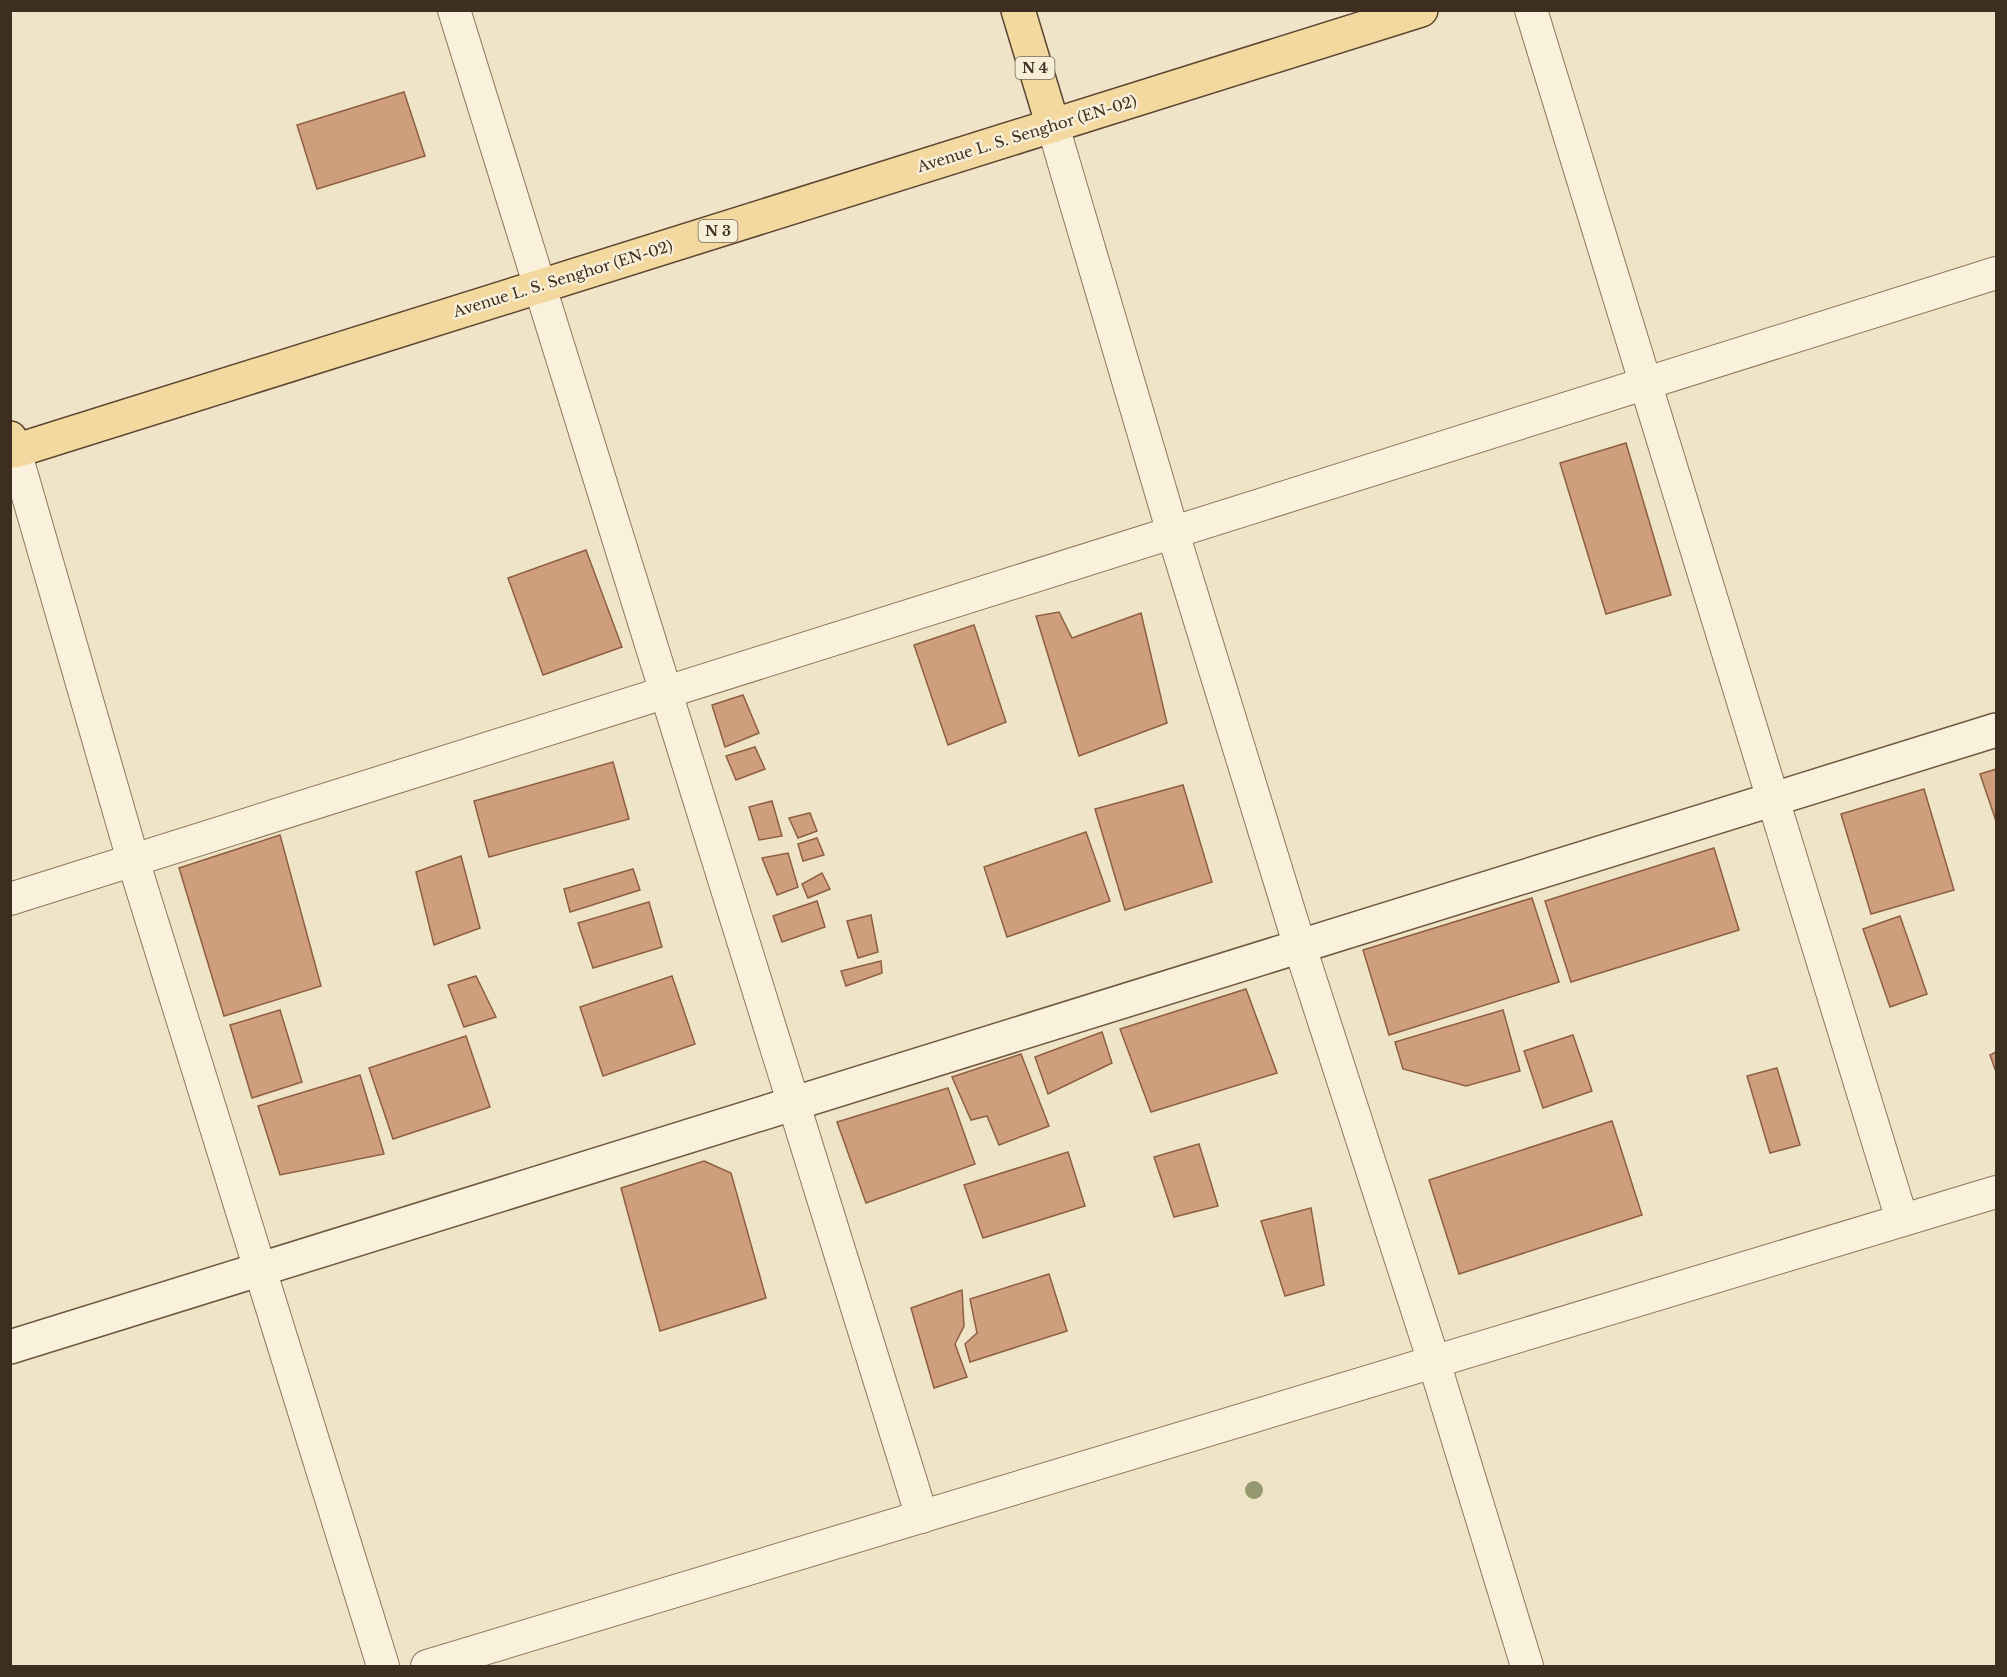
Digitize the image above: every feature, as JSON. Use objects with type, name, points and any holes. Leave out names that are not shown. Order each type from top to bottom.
[{"type":"main road","name":"N 4","points":[[1018,10],[1053,126]]},
{"type":"main road","name":"Avenue L. S. Senghor (EN-02)","points":[[12,447],[540,287],[1421,10]]},
{"type":"street","points":[[454,10],[922,1517]]},
{"type":"street","points":[[1532,10],[1902,1220]]},
{"type":"street","points":[[1053,126],[1173,532],[1300,947],[1434,1362],[1527,1666]]},
{"type":"street","points":[[10,899],[1996,273]]},
{"type":"street","points":[[12,447],[133,860],[383,1666]]},
{"type":"street","points":[[10,1347],[1996,730]]},
{"type":"street","points":[[427,1666],[1996,1192]]},
{"type":"building","points":[[404,92],[425,156],[317,189],[297,125]]},
{"type":"building","points":[[1626,443],[1671,595],[1606,614],[1560,463]]},
{"type":"building","points":[[586,550],[622,647],[543,675],[508,578]]},
{"type":"building","points":[[1059,612],[1072,638],[1141,613],[1167,723],[1079,756],[1036,616]]},
{"type":"building","points":[[974,625],[1006,722],[948,745],[914,645]]},
{"type":"building","points":[[743,695],[759,733],[725,747],[712,705]]},
{"type":"building","points":[[755,747],[765,769],[736,780],[726,756]]},
{"type":"building","points":[[613,762],[629,819],[489,857],[474,801]]},
{"type":"building","points":[[1996,769],[1996,821],[1980,774]]},
{"type":"building","points":[[1183,785],[1212,882],[1125,910],[1095,809]]},
{"type":"building","points":[[1924,789],[1954,890],[1871,914],[1841,814]]},
{"type":"building","points":[[772,801],[782,836],[759,840],[749,807]]},
{"type":"building","points":[[810,813],[817,831],[798,838],[789,818]]},
{"type":"building","points":[[1086,832],[1110,901],[1007,937],[984,867]]},
{"type":"building","points":[[280,835],[321,986],[224,1016],[179,868]]},
{"type":"building","points":[[817,838],[824,855],[803,861],[798,844]]},
{"type":"building","points":[[1714,848],[1739,930],[1571,982],[1545,901]]},
{"type":"building","points":[[788,853],[798,887],[777,895],[762,858]]},
{"type":"building","points":[[461,856],[480,928],[434,945],[416,872]]},
{"type":"building","points":[[633,869],[640,890],[570,912],[564,889]]},
{"type":"building","points":[[822,873],[830,889],[808,898],[802,884]]},
{"type":"building","points":[[1532,898],[1559,982],[1389,1035],[1363,950]]},
{"type":"building","points":[[817,901],[825,927],[782,942],[773,916]]},
{"type":"building","points":[[649,902],[662,947],[593,968],[578,923]]},
{"type":"building","points":[[871,915],[878,952],[858,958],[847,921]]},
{"type":"building","points":[[1900,916],[1927,994],[1890,1007],[1863,929]]},
{"type":"building","points":[[881,961],[882,973],[846,986],[841,971]]},
{"type":"building","points":[[476,976],[496,1017],[464,1027],[448,985]]},
{"type":"building","points":[[672,976],[695,1044],[603,1076],[580,1007]]},
{"type":"building","points":[[1246,989],[1277,1073],[1151,1112],[1120,1029]]},
{"type":"building","points":[[280,1010],[302,1082],[252,1098],[230,1025]]},
{"type":"building","points":[[1503,1010],[1520,1071],[1466,1086],[1403,1069],[1395,1042]]},
{"type":"building","points":[[1102,1032],[1112,1063],[1048,1094],[1035,1057]]},
{"type":"building","points":[[1573,1035],[1592,1091],[1543,1108],[1524,1051]]},
{"type":"building","points":[[466,1036],[490,1107],[393,1139],[369,1068]]},
{"type":"building","points":[[1996,1052],[1996,1072],[1990,1055]]},
{"type":"building","points":[[1021,1054],[1049,1126],[999,1145],[987,1116],[971,1120],[952,1077]]},
{"type":"building","points":[[1777,1068],[1800,1145],[1770,1153],[1747,1076]]},
{"type":"building","points":[[360,1075],[384,1154],[280,1175],[258,1106]]},
{"type":"building","points":[[948,1088],[975,1164],[866,1203],[837,1122]]},
{"type":"building","points":[[1612,1121],[1642,1215],[1459,1274],[1429,1180]]},
{"type":"building","points":[[1199,1144],[1218,1206],[1174,1217],[1154,1157]]},
{"type":"building","points":[[1068,1152],[1085,1206],[983,1238],[964,1185]]},
{"type":"building","points":[[704,1161],[731,1173],[766,1298],[660,1331],[621,1188]]},
{"type":"building","points":[[1311,1208],[1324,1285],[1285,1296],[1261,1221]]},
{"type":"building","points":[[1049,1274],[1067,1331],[970,1362],[965,1344],[977,1333],[970,1299]]},
{"type":"building","points":[[962,1290],[964,1326],[955,1344],[967,1377],[934,1388],[911,1308]]}]
